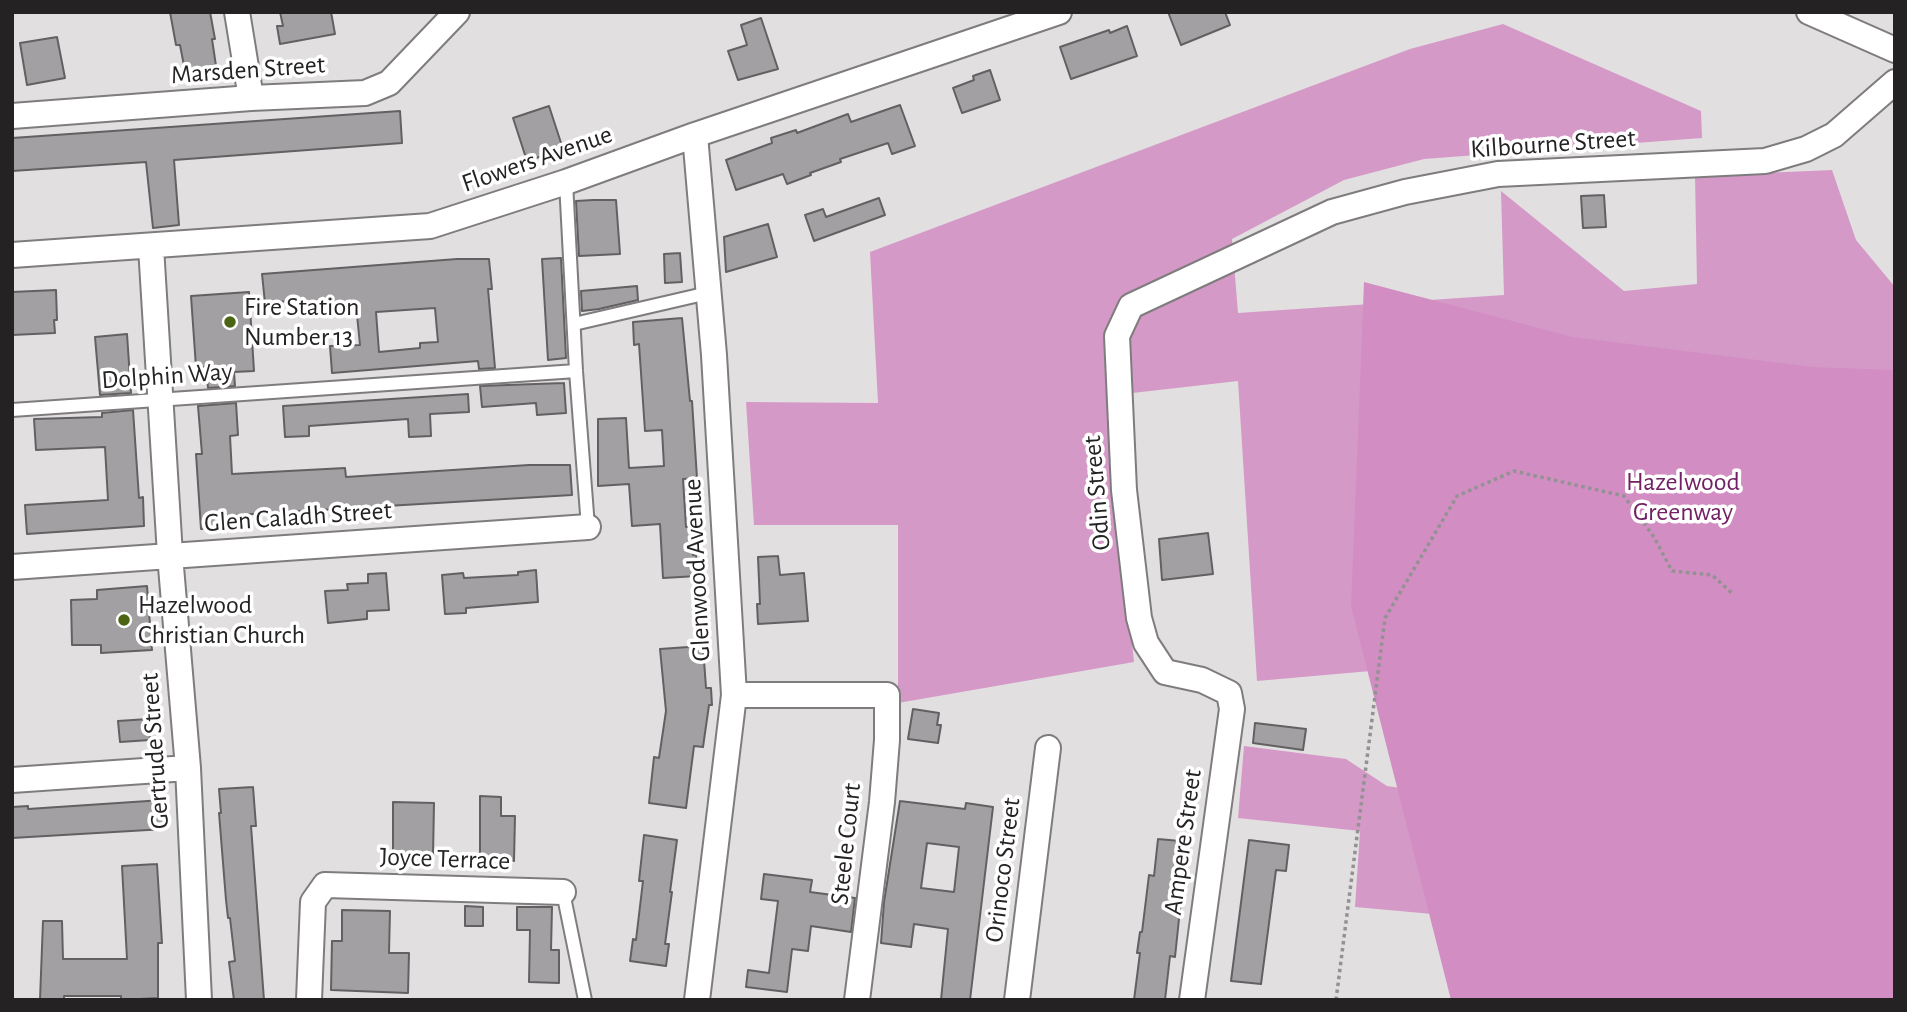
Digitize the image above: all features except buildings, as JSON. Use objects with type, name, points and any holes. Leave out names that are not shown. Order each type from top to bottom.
[{"type":"street","points":[[237,12],[251,98]]},
{"type":"street","name":"Marsden Street","points":[[12,116],[251,98],[365,93],[389,83],[457,12]]},
{"type":"street","name":"Flowers Avenue","points":[[12,256],[430,226],[566,182],[695,135],[1059,12]]},
{"type":"street","points":[[1810,12],[1895,50]]},
{"type":"street","name":"Kilbourne Street","points":[[1131,306],[1332,212],[1405,192],[1498,174],[1765,162],[1806,149],[1833,135],[1895,82]]},
{"type":"street","name":"Glenwood Avenue","points":[[695,135],[715,355],[734,695],[697,1000]]},
{"type":"street","name":"Gertrude Street","points":[[151,247],[170,555],[188,768],[200,1000]]},
{"type":"street","name":"Odin Street","points":[[1131,306],[1116,336],[1124,491],[1139,618],[1146,643],[1165,672],[1202,680],[1229,693]]},
{"type":"street","name":"Glen Caladh Street","points":[[12,567],[588,527]]},
{"type":"street","name":"Ampere Street","points":[[1192,1000],[1231,709],[1229,693]]},
{"type":"street","name":"Steele Court","points":[[734,695],[887,695],[883,789],[858,1000]]},
{"type":"street","name":"Orinoco Street","points":[[1017,1000],[1048,748]]},
{"type":"street","points":[[12,779],[188,768]]},
{"type":"street","name":"Joyce Terrace","points":[[309,1000],[313,902],[324,885],[563,892]]},
{"type":"lane","points":[[566,182],[588,527]]},
{"type":"lane","points":[[574,324],[708,293]]},
{"type":"lane","name":"Dolphin Way","points":[[12,410],[576,371]]},
{"type":"lane","points":[[563,892],[585,1000]]},
{"type":"path","points":[[1336,1000],[1385,618],[1457,496],[1514,471],[1623,496],[1654,537],[1672,570],[1712,575],[1734,595]]},
{"type":"green space","name":"Hazelwood Greenway","points":[[1503,24],[1701,111],[1702,138],[1424,159],[1344,180],[1232,239],[1238,313],[1504,295],[1501,191],[1624,291],[1697,284],[1695,176],[1832,170],[1856,240],[1895,287],[1895,1000],[1565,926],[1355,907],[1360,831],[1238,818],[1244,746],[1346,759],[1387,786],[1550,810],[1541,656],[1257,681],[1238,381],[1106,396],[1134,662],[898,703],[898,525],[754,525],[746,402],[878,403],[870,252],[1410,49]]},
{"type":"green space","points":[[1364,282],[1573,337],[1813,367],[1895,370],[1895,1000],[1451,1000],[1351,606]]},
{"type":"place","name":"Fire Station Number 13","points":[[230,322]]},
{"type":"place","name":"Hazelwood Christian Church","points":[[124,620]]}]
